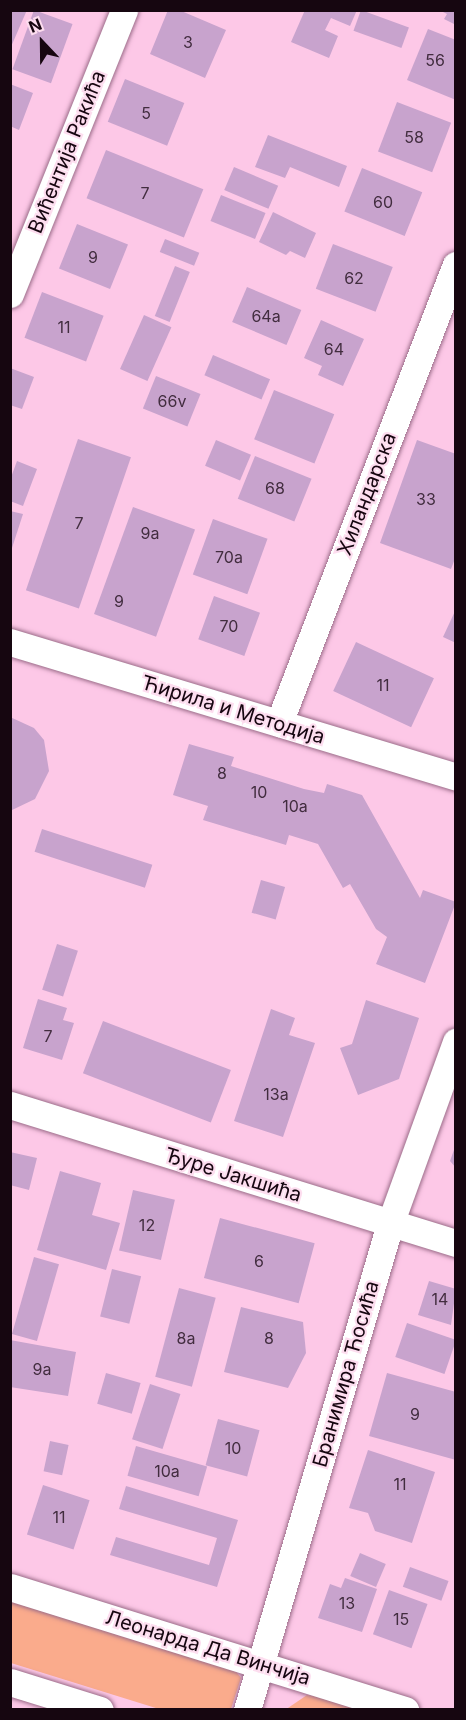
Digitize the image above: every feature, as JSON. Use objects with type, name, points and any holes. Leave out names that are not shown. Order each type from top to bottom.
[{"type":"street","name":"Вићентија Ракића","points":[[10,294],[124,10]]},
{"type":"street","name":"Хиландарска","points":[[279,723],[454,272]]},
{"type":"street","name":"Ћирила и Методија","points":[[10,642],[456,777]]},
{"type":"street","name":"Бранимира Ћосића","points":[[247,1710],[390,1224],[456,1042]]},
{"type":"street","name":"Ђуре Јакшића","points":[[10,1105],[456,1243]]},
{"type":"street","name":"Леонарда Да Винчија","points":[[10,1587],[405,1710]]},
{"type":"street","points":[[10,1682],[100,1710]]},
{"type":"shaded area","points":[[10,1600],[235,1670],[241,1678],[231,1709],[159,1709],[11,1663]]},
{"type":"shaded area","points":[[307,1695],[315,1696],[359,1710],[285,1710]]},
{"type":"building","points":[[10,10],[27,10],[10,49]]},
{"type":"building","points":[[34,10],[73,24],[51,83],[12,69]]},
{"type":"building","points":[[168,10],[179,10],[226,30],[205,78],[150,54]]},
{"type":"building","points":[[305,10],[357,10],[350,26],[331,18],[325,30],[338,36],[329,58],[291,42]]},
{"type":"building","points":[[361,10],[409,27],[401,48],[353,31]]},
{"type":"building","points":[[439,10],[456,10],[456,25],[444,19],[447,14]]},
{"type":"building","points":[[428,29],[456,40],[456,100],[407,80]]},
{"type":"building","points":[[125,79],[184,103],[167,146],[108,122]]},
{"type":"building","points":[[10,84],[33,93],[19,130],[10,126]]},
{"type":"building","points":[[397,102],[451,123],[432,172],[378,151]]},
{"type":"building","points":[[268,135],[347,166],[339,187],[290,167],[285,178],[255,167]]},
{"type":"building","points":[[106,150],[203,189],[184,238],[87,198]]},
{"type":"building","points":[[234,167],[278,186],[268,209],[224,190]]},
{"type":"building","points":[[362,168],[422,192],[405,236],[344,212]]},
{"type":"building","points":[[221,195],[266,213],[255,239],[211,221]]},
{"type":"building","points":[[273,212],[316,233],[305,258],[290,251],[286,255],[259,242]]},
{"type":"building","points":[[77,224],[128,245],[110,289],[59,269]]},
{"type":"building","points":[[165,239],[199,253],[194,266],[160,252]]},
{"type":"building","points":[[333,244],[393,267],[376,312],[316,289]]},
{"type":"building","points":[[175,266],[190,272],[170,322],[155,316]]},
{"type":"building","points":[[247,287],[301,310],[286,345],[232,322]]},
{"type":"building","points":[[42,292],[104,316],[86,361],[24,338]]},
{"type":"building","points":[[144,315],[171,327],[147,381],[120,369]]},
{"type":"building","points":[[321,320],[364,339],[343,386],[318,375],[322,366],[304,358]]},
{"type":"building","points":[[213,355],[270,379],[261,399],[204,375]]},
{"type":"building","points":[[10,368],[34,377],[22,409],[10,405]]},
{"type":"building","points":[[156,376],[201,394],[187,426],[143,408]]},
{"type":"building","points":[[274,390],[334,414],[314,463],[254,439]]},
{"type":"building","points":[[78,439],[131,457],[79,609],[26,590]]},
{"type":"building","points":[[216,440],[251,455],[240,481],[205,466]]},
{"type":"building","points":[[417,440],[456,454],[456,556],[451,569],[380,543]]},
{"type":"building","points":[[255,456],[312,479],[294,522],[238,499]]},
{"type":"building","points":[[17,461],[37,469],[23,506],[10,501],[10,480]]},
{"type":"building","points":[[133,507],[195,530],[156,637],[94,614]]},
{"type":"building","points":[[10,511],[23,514],[11,551],[10,551]]},
{"type":"building","points":[[213,519],[268,539],[247,594],[193,574]]},
{"type":"building","points":[[214,596],[260,613],[244,656],[198,639]]},
{"type":"building","points":[[456,609],[456,643],[443,637]]},
{"type":"building","points":[[356,642],[434,678],[411,727],[333,691]]},
{"type":"building","points":[[10,717],[34,728],[44,740],[49,771],[35,799],[10,811]]},
{"type":"building","points":[[189,744],[234,757],[231,766],[304,789],[324,793],[327,784],[362,795],[420,898],[423,890],[456,902],[425,983],[376,964],[387,937],[376,929],[350,884],[343,888],[318,844],[289,835],[286,845],[203,820],[208,806],[173,795]]},
{"type":"building","points":[[42,829],[152,865],[145,888],[35,852]]},
{"type":"building","points":[[261,880],[285,887],[276,920],[252,913]]},
{"type":"building","points":[[57,944],[78,951],[63,996],[42,990]]},
{"type":"building","points":[[38,999],[67,1008],[63,1020],[74,1023],[62,1060],[23,1048]]},
{"type":"building","points":[[366,1000],[419,1018],[399,1079],[358,1095],[340,1048],[352,1044]]},
{"type":"building","points":[[271,1009],[295,1018],[289,1035],[315,1043],[283,1137],[234,1121]]},
{"type":"building","points":[[103,1021],[231,1070],[211,1122],[83,1073]]},
{"type":"building","points":[[456,1147],[456,1168],[450,1161]]},
{"type":"building","points":[[10,1152],[37,1158],[29,1190],[10,1185]]},
{"type":"building","points":[[60,1171],[101,1183],[92,1215],[120,1223],[106,1270],[37,1250]]},
{"type":"building","points":[[133,1190],[175,1200],[161,1260],[119,1250]]},
{"type":"building","points":[[220,1218],[315,1243],[299,1303],[204,1278]]},
{"type":"building","points":[[34,1257],[59,1264],[37,1341],[12,1334]]},
{"type":"building","points":[[112,1269],[141,1276],[129,1324],[100,1317]]},
{"type":"building","points":[[429,1281],[456,1289],[451,1325],[418,1315]]},
{"type":"building","points":[[179,1288],[216,1298],[192,1387],[155,1377]]},
{"type":"building","points":[[241,1307],[303,1322],[306,1353],[288,1388],[224,1372]]},
{"type":"building","points":[[407,1323],[456,1340],[444,1374],[395,1357]]},
{"type":"building","points":[[10,1340],[76,1352],[68,1396],[10,1387]]},
{"type":"building","points":[[106,1373],[141,1383],[132,1414],[97,1404]]},
{"type":"building","points":[[387,1373],[456,1392],[456,1460],[369,1436]]},
{"type":"building","points":[[150,1384],[180,1394],[163,1449],[132,1439]]},
{"type":"building","points":[[218,1419],[260,1430],[247,1476],[206,1465]]},
{"type":"building","points":[[50,1441],[69,1445],[62,1475],[44,1471]]},
{"type":"building","points":[[136,1446],[207,1466],[199,1496],[127,1476]]},
{"type":"building","points":[[368,1450],[435,1472],[412,1543],[375,1531],[368,1513],[349,1508]]},
{"type":"building","points":[[43,1485],[90,1500],[74,1550],[27,1534]]},
{"type":"building","points":[[126,1486],[238,1520],[217,1587],[110,1555],[116,1537],[209,1565],[217,1538],[119,1509]]},
{"type":"building","points":[[360,1553],[386,1564],[376,1587],[350,1576]]},
{"type":"building","points":[[410,1567],[449,1581],[441,1601],[403,1587]]},
{"type":"building","points":[[345,1578],[377,1589],[362,1632],[318,1618],[330,1584],[341,1588]]},
{"type":"building","points":[[389,1590],[428,1604],[411,1648],[373,1634]]}]
